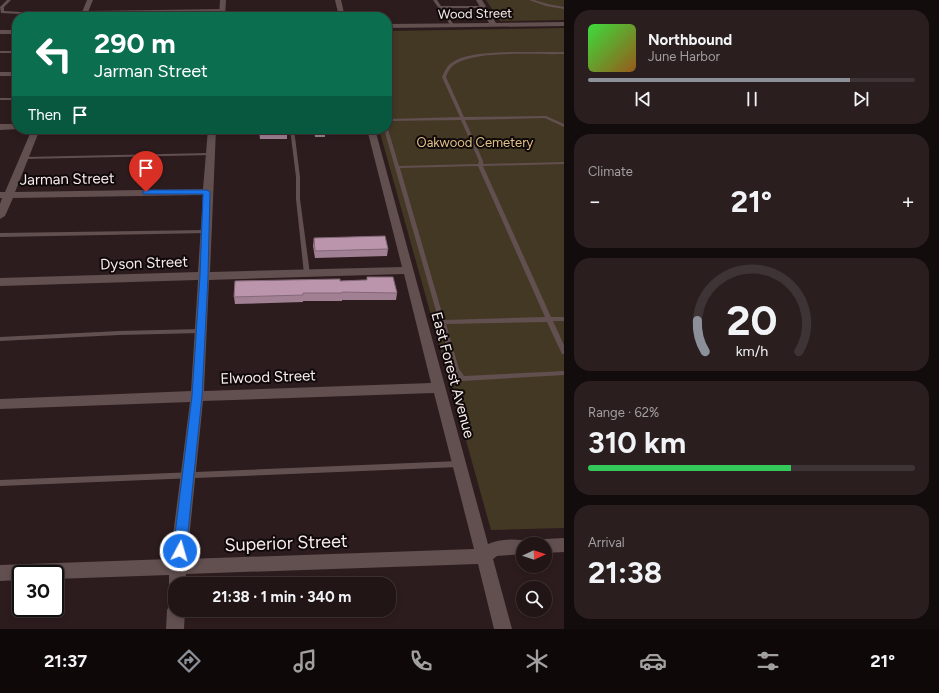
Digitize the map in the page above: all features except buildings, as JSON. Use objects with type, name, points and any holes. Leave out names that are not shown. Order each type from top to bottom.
[{"type":"street","points":[[85,12],[90,0]]},
{"type":"street","points":[[222,12],[223,0]]},
{"type":"street","points":[[338,0],[341,12]]},
{"type":"street","points":[[478,0],[494,25]]},
{"type":"street","name":"Wood Street","points":[[392,26],[564,24]]},
{"type":"street","points":[[0,32],[12,32]]},
{"type":"street","points":[[0,74],[12,74]]},
{"type":"street","points":[[0,127],[12,127]]},
{"type":"street","points":[[0,216],[5,194],[24,158],[34,134]]},
{"type":"street","points":[[177,577],[197,396],[207,192],[212,134]]},
{"type":"street","name":"East Forest Avenue","points":[[372,134],[440,388],[482,556],[503,629]]},
{"type":"street","name":"Jarman Street","points":[[5,194],[207,192]]},
{"type":"street","name":"Dyson Street","points":[[0,282],[408,270]]},
{"type":"street","name":"Elwood Street","points":[[0,404],[440,388]]},
{"type":"street","points":[[552,546],[564,545]]},
{"type":"street","name":"Superior Street","points":[[0,573],[482,556],[494,549],[516,547]]},
{"type":"street","points":[[175,629],[176,617]]},
{"type":"lane","points":[[8,0],[2,7],[2,12],[12,12]]},
{"type":"lane","points":[[435,0],[442,7],[452,25]]},
{"type":"lane","points":[[531,0],[564,8]]},
{"type":"lane","points":[[442,7],[483,7]]},
{"type":"lane","points":[[0,52],[12,52]]},
{"type":"lane","points":[[564,53],[477,56],[455,62],[446,71],[444,77],[481,161],[480,165],[564,352]]},
{"type":"lane","points":[[0,99],[12,99]]},
{"type":"lane","points":[[392,120],[546,117],[564,126]]},
{"type":"lane","points":[[293,134],[298,177],[298,199],[307,274]]},
{"type":"lane","points":[[387,134],[456,370],[462,379],[564,373]]},
{"type":"lane","points":[[24,158],[210,154]]},
{"type":"lane","points":[[397,167],[564,163]]},
{"type":"lane","points":[[0,235],[206,232]]},
{"type":"lane","points":[[442,322],[564,319]]},
{"type":"lane","points":[[0,339],[119,333],[201,331]]},
{"type":"lane","points":[[0,483],[459,464]]},
{"type":"green space","points":[[486,0],[564,0],[564,20],[500,21]]},
{"type":"green space","name":"Oakwood Cemetery","points":[[564,28],[564,528],[491,530],[380,134],[392,134],[392,31]]},
{"type":"route","points":[[146,192],[207,192],[197,396],[180,551]]}]
